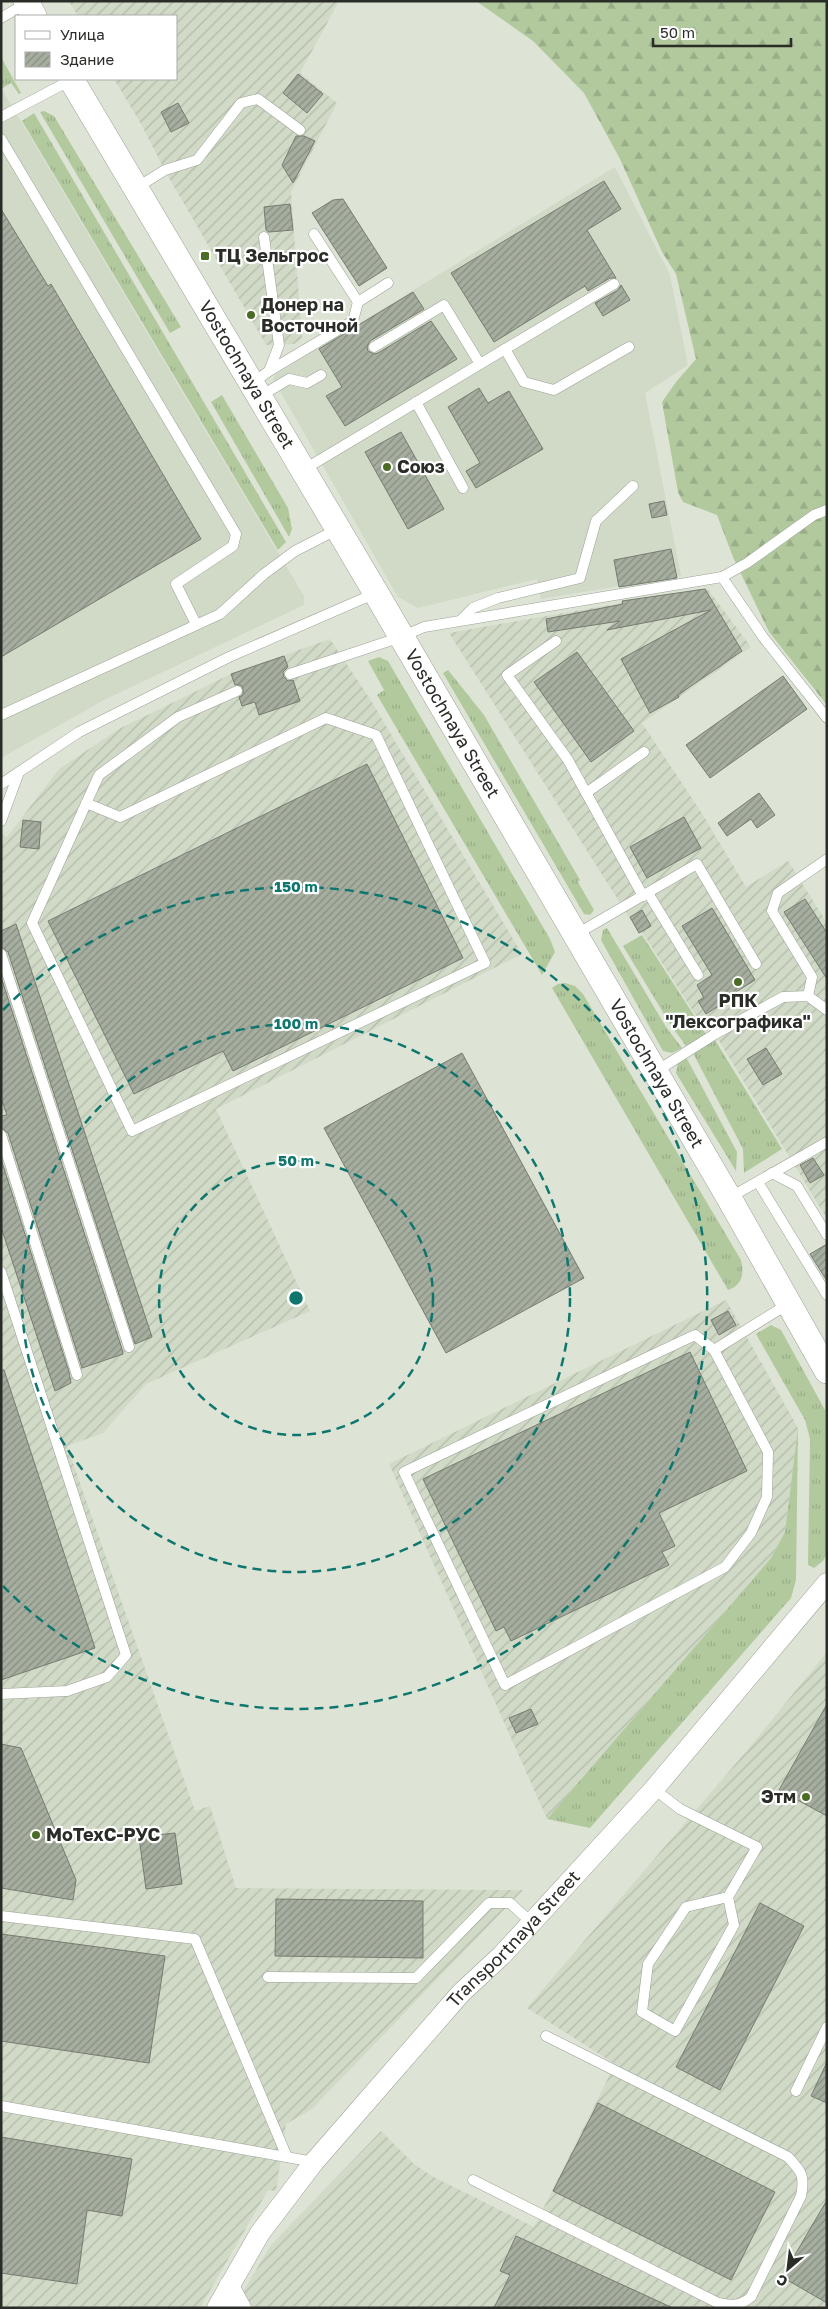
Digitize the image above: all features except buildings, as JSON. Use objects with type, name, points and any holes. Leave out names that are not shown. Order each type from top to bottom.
[{"type":"street","name":"Vostochnaya Street","points":[[72,80],[135,188],[259,384],[302,471],[376,593],[729,1198],[827,1371]]},
{"type":"street","name":"Transportnaya Street","points":[[217,2308],[260,2233],[314,2162],[461,1993],[502,1955],[654,1790],[827,1584]]},
{"type":"street","points":[[229,2286],[241,2308]]},
{"type":"lane","points":[[1,18],[29,7]]},
{"type":"lane","points":[[1,117],[69,80]]},
{"type":"lane","points":[[135,188],[165,170],[197,160],[241,102],[258,100],[300,130]]},
{"type":"lane","points":[[1,139],[236,534],[233,546],[176,584],[196,624]]},
{"type":"lane","points":[[314,234],[358,302]]},
{"type":"lane","points":[[259,384],[279,345],[264,237]]},
{"type":"lane","points":[[259,384],[353,321],[358,302],[388,283]]},
{"type":"lane","points":[[302,471],[614,284]]},
{"type":"lane","points":[[374,347],[444,305],[480,364]]},
{"type":"lane","points":[[505,349],[524,382],[554,390],[629,347]]},
{"type":"lane","points":[[259,384],[289,379],[307,383],[321,375]]},
{"type":"lane","points":[[416,402],[464,488]]},
{"type":"lane","points":[[461,620],[473,608],[498,598],[580,578],[596,521],[633,486]]},
{"type":"lane","points":[[290,674],[401,637],[424,627],[722,577],[747,563],[814,515],[827,510]]},
{"type":"lane","points":[[1,715],[220,614],[264,574],[295,551],[338,529]]},
{"type":"lane","points":[[722,577],[763,637],[827,718]]},
{"type":"lane","points":[[1,784],[79,732],[229,657],[376,593]]},
{"type":"lane","points":[[556,641],[507,675],[568,760],[646,894],[698,975]]},
{"type":"lane","points":[[86,803],[120,817],[326,718],[376,734],[486,963],[132,1131],[32,923],[86,803],[99,775],[178,717],[237,691]]},
{"type":"lane","points":[[586,793],[644,752]]},
{"type":"lane","points":[[1,821],[19,772]]},
{"type":"lane","points":[[808,996],[812,977],[772,911],[778,894],[827,859]]},
{"type":"lane","points":[[574,935],[697,864],[756,964]]},
{"type":"lane","points":[[1,954],[129,1347]]},
{"type":"lane","points":[[655,1073],[715,1034],[783,997],[808,996],[827,1010]]},
{"type":"lane","points":[[1,1135],[77,1374]]},
{"type":"lane","points":[[729,1198],[827,1142]]},
{"type":"lane","points":[[772,1174],[797,1186],[827,1236]]},
{"type":"lane","points":[[758,1182],[827,1295]]},
{"type":"lane","points":[[1,1272],[126,1655],[107,1677],[68,1691],[1,1694]]},
{"type":"lane","points":[[714,1350],[788,1304]]},
{"type":"lane","points":[[695,1335],[714,1350],[768,1452],[767,1497],[751,1534],[725,1567],[505,1685],[404,1472],[695,1335]]},
{"type":"lane","points":[[654,1790],[680,1809],[758,1848],[728,1897],[734,1925],[675,2031],[642,2012],[648,1964],[686,1907],[728,1897]]},
{"type":"lane","points":[[268,1977],[416,1978],[489,1903],[510,1903],[532,1923]]},
{"type":"lane","points":[[1,1916],[196,1939],[287,2157]]},
{"type":"lane","points":[[796,2091],[827,2027]]},
{"type":"lane","points":[[473,2180],[718,2303],[732,2306],[743,2303],[751,2297],[801,2196],[804,2183],[801,2172],[788,2157],[546,2036]]},
{"type":"lane","points":[[1,2106],[314,2162]]},
{"type":"shaded area","points":[[69,1],[339,1],[300,73],[337,103],[291,192],[302,338],[294,344],[266,345],[115,80],[178,80],[178,15],[77,15]]},
{"type":"shaded area","points":[[1,88],[304,596],[304,605],[104,700],[1,758]]},
{"type":"shaded area","points":[[615,167],[670,275],[688,365],[645,393],[681,576],[541,599],[537,579],[418,608],[398,597],[273,379],[276,374]]},
{"type":"shaded area","points":[[707,588],[751,647],[642,723],[703,815],[746,887],[788,861],[827,923],[827,1219],[712,1029],[706,1031],[642,932],[639,933],[449,633]]},
{"type":"shaded area","points":[[330,639],[370,699],[522,954],[216,1109],[310,1311],[146,1384],[103,1433],[67,1446],[195,1811],[210,1806],[236,1888],[523,1890],[312,2109],[286,2124],[276,2191],[268,2190],[200,2308],[1,2308],[1,834],[7,837],[59,769],[119,729],[231,674]]},
{"type":"shaded area","points":[[726,1300],[798,1428],[785,1532],[771,1558],[547,1819],[389,1464]]},
{"type":"shaded area","points":[[827,1652],[827,2308],[233,2308],[271,2245],[381,2131],[414,2164],[432,2176],[534,2227],[615,2064],[527,2008],[749,1748]]},
{"type":"green space","points":[[476,1],[827,1],[827,705],[769,632],[733,557],[717,515],[683,502],[678,492],[662,402],[696,359],[676,274],[662,252],[620,159],[584,93],[533,41]]},
{"type":"green space","points":[[1,57],[21,93],[19,94],[11,83],[1,89]]},
{"type":"green space","points":[[44,111],[54,116],[181,327],[170,333],[40,112]]},
{"type":"green space","points":[[34,113],[286,542],[278,550],[22,121]]},
{"type":"green space","points":[[222,395],[288,508],[292,529],[289,537],[211,402]]},
{"type":"green space","points":[[379,657],[388,661],[550,939],[555,952],[542,975],[377,695],[384,690],[368,661]]},
{"type":"green space","points":[[448,670],[484,715],[580,880],[578,882],[594,910],[590,915],[584,914],[443,673]]},
{"type":"green space","points":[[607,928],[666,1027],[682,1048],[672,1053],[663,1051],[601,940],[603,930]]},
{"type":"green space","points":[[642,935],[706,1034],[686,1046],[670,1024],[623,946]]},
{"type":"green space","points":[[565,983],[575,986],[583,994],[741,1260],[741,1278],[733,1288],[728,1290],[552,988],[558,984]]},
{"type":"green space","points":[[715,1040],[782,1149],[744,1173],[743,1149],[693,1053]]},
{"type":"green space","points":[[686,1057],[737,1152],[736,1171],[676,1073],[678,1062]]},
{"type":"green space","points":[[771,1325],[781,1330],[825,1410],[827,1554],[823,1561],[814,1568],[808,1565],[810,1439],[805,1420],[756,1334]]},
{"type":"green space","points":[[798,1428],[796,1580],[791,1598],[590,1828],[547,1819],[771,1558],[785,1532]]},
{"type":"place","name":"ТЦ Зельгрос","points":[[205,256]]},
{"type":"place","name":"Донер на Восточной","points":[[251,315]]},
{"type":"place","name":"Союз","points":[[387,467]]},
{"type":"place","name":"РПК \"Лексографика\"","points":[[738,982]]},
{"type":"place","name":"Этм","points":[[806,1797]]},
{"type":"place","name":"МоТехС-РУС","points":[[36,1835]]}]
